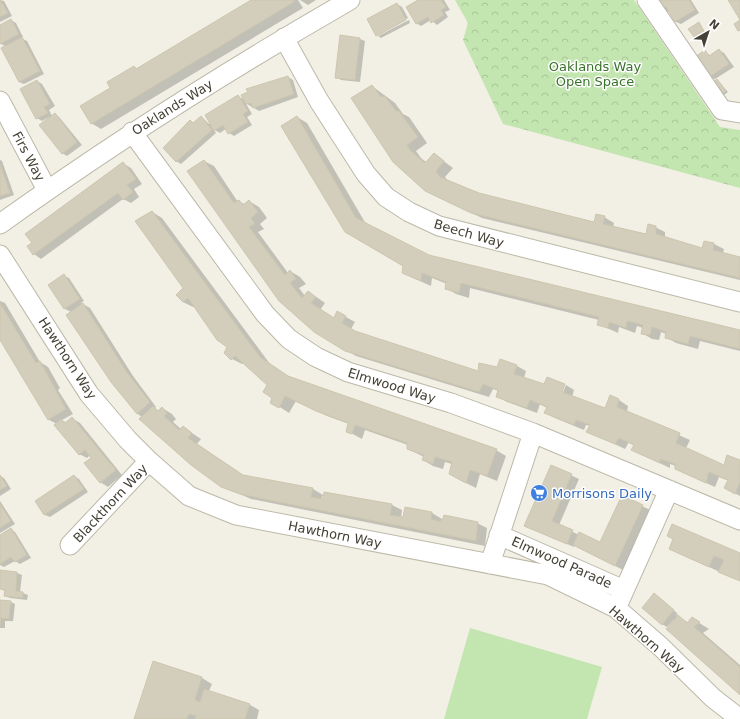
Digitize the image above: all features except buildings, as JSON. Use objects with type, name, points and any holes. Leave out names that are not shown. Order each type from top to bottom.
[{"type":"street","name":"Oaklands Way","points":[[0,224],[132,132],[284,38],[350,0]]},
{"type":"street","points":[[647,0],[722,110],[740,113]]},
{"type":"street","name":"Beech Way","points":[[284,38],[319,101],[366,174],[386,197],[410,212],[439,226],[740,302]]},
{"type":"street","name":"Firs Way","points":[[0,102],[47,190]]},
{"type":"street","name":"Elmwood Way","points":[[132,132],[265,314],[289,339],[316,357],[348,372],[451,404],[532,433],[740,520]]},
{"type":"street","name":"Hawthorn Way","points":[[0,255],[89,394],[128,440],[149,461],[189,496],[236,515],[548,575],[616,608],[661,647],[713,698],[740,719]]},
{"type":"street","name":"Elmwood Parade","points":[[490,564],[532,433]]},
{"type":"street","name":"Blackthorn Way","points":[[70,545],[149,461]]},
{"type":"street","name":"Elmwood Parade","points":[[616,608],[669,490]]},
{"type":"street","name":"Elmwood Parade","points":[[499,535],[624,590]]},
{"type":"green space","name":"Oaklands Way Open Space","points":[[455,0],[634,0],[720,127],[740,130],[740,188],[503,124],[463,40],[468,23]]},
{"type":"green space","points":[[470,628],[602,667],[587,719],[444,719]]},
{"type":"place","name":"Morrisons Daily","points":[[539,493]]}]
